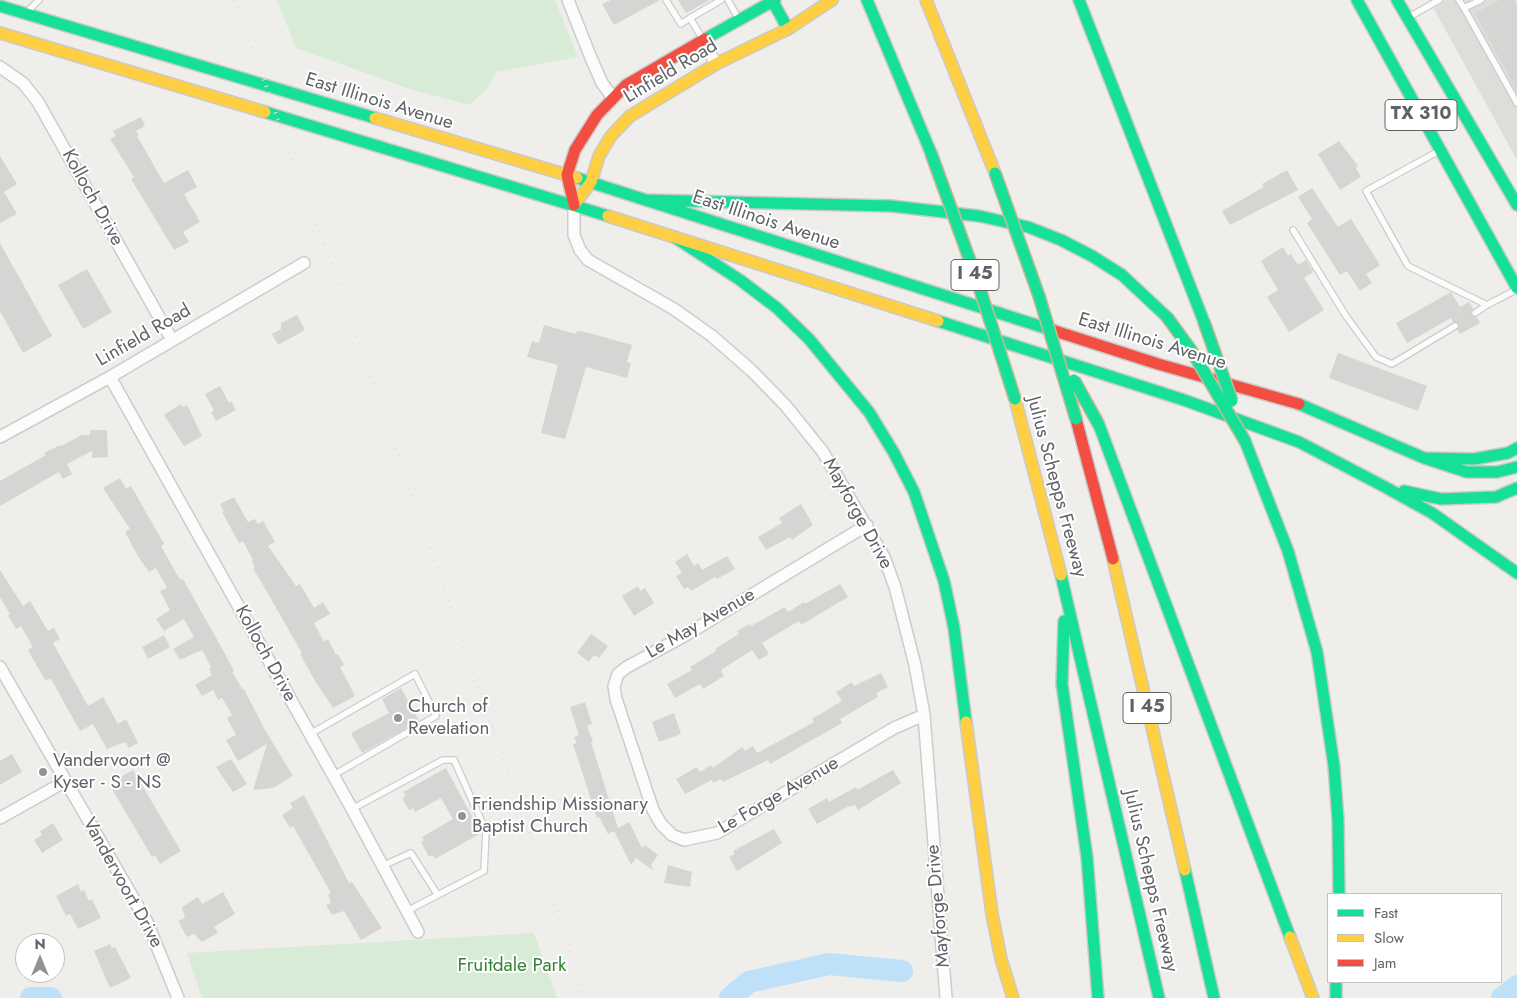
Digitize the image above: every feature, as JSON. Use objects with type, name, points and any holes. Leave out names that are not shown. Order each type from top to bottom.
[{"type":"main road","name":"Linfield Road","points":[[567,175],[575,150],[597,115],[626,85],[773,0]]},
{"type":"main road","points":[[773,0],[788,29]]},
{"type":"main road","name":"Linfield Road","points":[[574,205],[591,182],[599,156],[611,136],[630,116],[716,64],[788,29],[832,0]]},
{"type":"main road","name":"Julius Schepps Freeway","points":[[867,0],[931,153],[975,274],[1015,399],[1066,592],[1159,998]]},
{"type":"main road","name":"Julius Schepps Freeway","points":[[926,0],[996,173],[1054,344],[1076,419],[1116,571],[1214,998]]},
{"type":"main road","points":[[1079,0],[1204,322],[1245,442],[1288,551],[1317,652],[1334,766],[1338,820],[1339,893]]},
{"type":"main road","name":"TX 310","points":[[1357,0],[1517,289]]},
{"type":"main road","name":"TX 310","points":[[1397,0],[1517,205]]},
{"type":"main road","name":"East Illinois Avenue","points":[[0,6],[591,182],[1158,364],[1297,403],[1424,458],[1467,472],[1497,472],[1517,467]]},
{"type":"main road","points":[[0,33],[574,205],[1184,400],[1299,442],[1386,487],[1432,513],[1517,573]]},
{"type":"main road","points":[[567,175],[574,205]]},
{"type":"main road","points":[[645,200],[890,206],[979,216],[1028,228],[1061,240],[1092,256],[1122,275],[1167,317],[1191,350],[1245,442]]},
{"type":"main road","points":[[674,237],[740,280],[777,308],[809,338],[869,412],[894,453],[914,492],[933,543],[944,581],[954,628],[992,914],[1001,959],[1013,998]]},
{"type":"main road","points":[[1054,344],[1099,425],[1313,998]]},
{"type":"main road","points":[[1424,458],[1474,459],[1508,453],[1517,448]]},
{"type":"main road","points":[[1386,487],[1441,499],[1496,497],[1517,488]]},
{"type":"main road","points":[[1066,592],[1062,684],[1087,857],[1098,998]]},
{"type":"main road","points":[[1336,983],[1336,998]]},
{"type":"street","points":[[568,0],[591,58],[613,98]]},
{"type":"street","points":[[703,40],[716,64]]},
{"type":"street","name":"Kolloch Drive","points":[[0,66],[24,83],[38,102],[172,340]]},
{"type":"street","name":"Mayforge Drive","points":[[574,205],[574,234],[580,250],[588,260],[674,310],[712,336],[752,371],[786,406],[823,452],[867,525],[884,558],[895,587],[924,715],[946,998]]},
{"type":"street","name":"Linfield Road","points":[[0,437],[110,377],[304,263]]},
{"type":"street","name":"Kolloch Drive","points":[[110,377],[352,809],[418,932]]},
{"type":"street","name":"Le May Avenue","points":[[638,766],[616,700],[614,686],[618,674],[867,525]]},
{"type":"street","name":"Vandervoort Drive","points":[[0,667],[147,922],[178,998]]},
{"type":"street","name":"Le Forge Avenue","points":[[638,766],[653,810],[661,824],[684,840],[698,839],[717,833],[894,728],[924,715]]},
{"type":"street","points":[[0,818],[66,781]]},
{"type":"lane","points":[[25,14],[39,0]]},
{"type":"lane","points":[[666,0],[681,24],[721,0]]},
{"type":"lane","points":[[728,0],[740,20]]},
{"type":"lane","points":[[1408,18],[1439,0]]},
{"type":"lane","points":[[1459,0],[1517,103]]},
{"type":"lane","points":[[1464,8],[1480,0]]},
{"type":"lane","points":[[690,18],[703,40]]},
{"type":"lane","points":[[1441,149],[1366,191],[1408,266],[1487,305]]},
{"type":"lane","points":[[1293,230],[1346,316],[1376,357],[1392,364],[1455,326]]},
{"type":"lane","points":[[1475,313],[1517,289]]},
{"type":"lane","points":[[310,735],[415,674],[436,716],[332,776]]},
{"type":"lane","points":[[352,809],[444,760],[454,760],[486,832],[484,871],[407,911]]},
{"type":"lane","points":[[382,866],[411,853],[438,894]]},
{"type":"shaded area","points":[[1429,0],[1517,0],[1517,160]]},
{"type":"green space","points":[[277,0],[555,0],[578,57],[496,72],[488,88],[469,105],[410,89],[296,48]]},
{"type":"green space","name":"Fruitdale Park","points":[[534,933],[557,998],[202,998],[187,953]]},
{"type":"building","points":[[611,0],[660,0],[614,25],[602,4]]},
{"type":"building","points":[[678,0],[710,0],[686,13]]},
{"type":"building","points":[[1500,0],[1514,0],[1517,6],[1517,91],[1475,13]]},
{"type":"building","points":[[141,117],[145,126],[136,131],[139,135],[137,136],[164,183],[188,170],[197,187],[184,194],[200,222],[183,232],[189,242],[174,250],[131,179],[134,177],[110,139],[116,136],[113,131]]},
{"type":"building","points":[[1339,141],[1358,166],[1356,168],[1361,177],[1340,190],[1318,154]]},
{"type":"building","points":[[0,156],[17,184],[4,192],[17,214],[0,223]]},
{"type":"building","points":[[1287,170],[1298,190],[1230,225],[1222,211],[1264,187],[1262,184]]},
{"type":"building","points":[[1312,188],[1338,227],[1351,219],[1380,265],[1366,274],[1372,283],[1360,291],[1347,271],[1340,275],[1307,223],[1312,219],[1298,197]]},
{"type":"building","points":[[0,243],[52,336],[23,353],[0,311]]},
{"type":"building","points":[[1283,247],[1288,256],[1291,254],[1298,265],[1306,260],[1313,272],[1304,278],[1324,310],[1289,332],[1267,297],[1278,290],[1261,261]]},
{"type":"building","points":[[87,269],[112,312],[83,329],[58,285]]},
{"type":"building","points":[[1451,292],[1460,307],[1469,302],[1473,309],[1471,315],[1477,317],[1480,323],[1460,334],[1457,330],[1459,324],[1453,322],[1451,318],[1407,343],[1396,323]]},
{"type":"building","points":[[297,315],[305,330],[278,345],[272,334],[281,329],[281,323]]},
{"type":"building","points":[[544,325],[576,334],[577,331],[585,332],[632,345],[627,362],[631,363],[627,378],[586,367],[565,439],[541,433],[558,365],[527,357],[532,341],[539,343]]},
{"type":"building","points":[[1338,353],[1427,386],[1418,411],[1329,378]]},
{"type":"building","points":[[220,386],[229,403],[231,401],[236,410],[216,421],[211,412],[214,411],[205,394]]},
{"type":"building","points":[[181,404],[183,407],[187,405],[202,436],[184,446],[164,415]]},
{"type":"building","points":[[90,430],[107,430],[108,457],[92,458],[92,451],[67,464],[72,474],[63,479],[59,472],[0,506],[0,481],[46,455],[44,453],[82,435],[90,435]]},
{"type":"building","points":[[120,478],[126,489],[131,486],[164,544],[161,546],[176,573],[181,580],[183,579],[224,652],[234,671],[232,672],[244,689],[265,730],[293,776],[273,788],[253,790],[267,744],[238,761],[226,740],[236,735],[227,718],[232,715],[222,698],[218,700],[213,690],[202,696],[195,685],[212,675],[209,669],[211,667],[202,650],[180,660],[173,649],[194,637],[184,619],[164,631],[156,619],[170,610],[160,591],[167,588],[156,568],[149,572],[139,558],[125,532],[130,529],[103,488]]},
{"type":"building","points":[[234,497],[248,522],[255,519],[258,524],[263,521],[275,542],[268,546],[296,586],[300,584],[314,608],[323,602],[330,614],[314,623],[324,642],[328,639],[336,655],[338,654],[344,665],[340,667],[355,696],[333,708],[315,681],[300,654],[302,653],[253,568],[255,567],[252,562],[253,560],[243,541],[239,543],[222,512],[224,511],[220,504]]},
{"type":"building","points":[[801,504],[813,525],[792,540],[790,537],[766,550],[758,537],[782,523],[779,518]]},
{"type":"building","points":[[687,554],[694,566],[698,563],[702,570],[727,556],[735,569],[717,579],[715,577],[691,591],[688,587],[684,589],[676,576],[682,573],[675,562]]},
{"type":"building","points":[[0,570],[23,606],[30,601],[48,631],[54,628],[60,639],[53,643],[88,706],[103,697],[118,724],[126,719],[138,743],[129,748],[125,742],[107,749],[93,724],[80,731],[51,679],[45,680],[28,650],[33,647],[21,626],[16,629],[8,615],[10,614],[0,597]]},
{"type":"building","points":[[840,584],[848,597],[801,625],[799,621],[762,643],[769,654],[759,660],[752,650],[721,670],[724,676],[703,689],[700,684],[675,698],[667,684],[692,670],[690,667],[739,634],[737,631],[750,624],[751,626],[785,607],[788,612]]},
{"type":"building","points":[[638,586],[640,591],[645,588],[654,603],[634,616],[622,596]]},
{"type":"building","points":[[591,634],[608,646],[599,658],[594,655],[589,662],[577,653]]},
{"type":"building","points":[[164,635],[170,647],[148,659],[142,647]]},
{"type":"building","points":[[881,673],[888,687],[876,693],[878,697],[840,719],[842,723],[770,764],[768,760],[723,782],[721,779],[713,783],[712,780],[685,794],[676,779],[697,767],[700,772],[711,765],[713,768],[742,747],[745,751],[753,746],[757,753],[814,722],[812,719],[842,701],[836,692],[852,682],[854,686]]},
{"type":"building","name":"Church of Revelation","points":[[401,688],[419,721],[362,753],[351,733],[389,713],[382,699]]},
{"type":"building","points":[[585,702],[592,724],[587,726],[593,742],[591,742],[618,828],[629,822],[642,848],[645,845],[658,855],[651,865],[654,871],[636,858],[631,865],[614,831],[608,834],[599,817],[597,818],[573,744],[577,743],[574,737],[579,735],[570,707]]},
{"type":"building","points":[[674,713],[681,734],[659,742],[652,722]]},
{"type":"building","points":[[12,754],[22,772],[0,785],[0,761]]},
{"type":"building","points":[[231,759],[247,784],[233,792],[216,767]]},
{"type":"building","name":"Friendship Missionary Baptist Church","points":[[446,768],[481,833],[435,859],[433,855],[429,857],[421,842],[424,840],[422,837],[453,819],[441,798],[415,812],[413,808],[409,810],[402,798],[406,796],[403,792]]},
{"type":"building","points":[[133,770],[181,851],[160,864],[155,855],[152,857],[110,783]]},
{"type":"building","points":[[893,770],[901,783],[858,810],[855,805],[847,807],[817,824],[808,809],[827,798],[829,802],[856,787],[857,790]]},
{"type":"building","points":[[304,795],[349,883],[352,882],[382,928],[361,940],[344,911],[332,915],[326,905],[331,903],[328,894],[331,893],[293,826],[290,828],[282,815],[293,808],[290,803]]},
{"type":"building","points":[[53,823],[63,840],[42,853],[34,840],[42,835],[40,831]]},
{"type":"building","points":[[774,829],[782,843],[737,871],[729,857],[735,854],[733,851]]},
{"type":"building","points":[[668,865],[692,872],[690,887],[664,883]]},
{"type":"building","points":[[78,884],[81,892],[84,890],[89,901],[92,899],[101,918],[78,929],[70,914],[66,916],[56,896]]},
{"type":"building","points":[[223,892],[235,914],[214,927],[218,933],[202,942],[194,934],[187,937],[178,921],[185,918],[182,907],[198,897],[202,904]]},
{"type":"building","points":[[110,944],[112,948],[115,947],[131,978],[110,988],[94,951]]},
{"type":"waterway","points":[[730,998],[749,982],[829,964],[902,971]]},
{"type":"waterway","points":[[1502,998],[1517,986]]},
{"type":"waterway","points":[[31,998],[51,998]]},
{"type":"railway","points":[[236,0],[296,172],[328,254],[576,968],[584,998]]},
{"type":"traffic: fast","points":[[772,0],[788,29]]},
{"type":"traffic: fast","points":[[705,39],[775,0]]},
{"type":"traffic: fast","points":[[867,0],[931,153]]},
{"type":"traffic: fast","points":[[1079,0],[1204,322]]},
{"type":"traffic: fast","points":[[1357,0],[1517,288]]},
{"type":"traffic: fast","points":[[1397,0],[1517,205]]},
{"type":"traffic: fast","points":[[0,6],[375,118]]},
{"type":"traffic: fast","points":[[265,112],[608,216]]},
{"type":"traffic: fast","points":[[931,153],[978,283],[1015,399]]},
{"type":"traffic: fast","points":[[995,173],[1039,296],[1076,419]]},
{"type":"traffic: fast","points":[[577,178],[1055,331]]},
{"type":"traffic: fast","points":[[645,200],[891,206],[979,216],[1028,227],[1061,240],[1092,256],[1122,275],[1167,317]]},
{"type":"traffic: fast","points":[[674,237],[740,280],[777,308],[809,339],[869,412],[894,453],[914,492],[944,581],[954,628],[966,722]]},
{"type":"traffic: fast","points":[[1167,317],[1191,350],[1245,441]]},
{"type":"traffic: fast","points":[[938,321],[1184,400],[1299,442],[1385,487]]},
{"type":"traffic: fast","points":[[1204,322],[1232,401]]},
{"type":"traffic: fast","points":[[1074,380],[1099,425]]},
{"type":"traffic: fast","points":[[1299,404],[1424,458],[1467,472],[1497,472],[1517,467]]},
{"type":"traffic: fast","points":[[1099,425],[1290,937]]},
{"type":"traffic: fast","points":[[1245,441],[1288,551],[1317,652],[1334,766],[1338,820],[1339,893]]},
{"type":"traffic: fast","points":[[1424,458],[1474,459],[1508,453],[1517,448]]},
{"type":"traffic: fast","points":[[1385,487],[1432,513],[1517,573]]},
{"type":"traffic: fast","points":[[1404,491],[1441,499],[1496,497],[1517,488]]},
{"type":"traffic: fast","points":[[1061,575],[1159,998]]},
{"type":"traffic: fast","points":[[1064,621],[1062,684],[1087,857],[1098,998]]},
{"type":"traffic: fast","points":[[1185,870],[1214,998]]},
{"type":"traffic: fast","points":[[1336,983],[1336,998]]},
{"type":"traffic: slow","points":[[574,205],[591,182],[599,156],[611,136],[630,116],[716,64],[788,29],[832,0]]},
{"type":"traffic: slow","points":[[926,0],[995,173]]},
{"type":"traffic: slow","points":[[0,33],[265,112]]},
{"type":"traffic: slow","points":[[375,118],[577,178]]},
{"type":"traffic: slow","points":[[608,216],[938,321]]},
{"type":"traffic: slow","points":[[1015,399],[1061,575]]},
{"type":"traffic: slow","points":[[1113,559],[1185,870]]},
{"type":"traffic: slow","points":[[966,722],[992,914],[1001,959],[1013,998]]},
{"type":"traffic: slow","points":[[1290,937],[1313,998]]},
{"type":"traffic: jam","points":[[574,205],[567,175],[575,150],[597,115],[626,85],[705,39]]},
{"type":"traffic: jam","points":[[1055,331],[1158,364],[1299,404]]},
{"type":"traffic: jam","points":[[1076,419],[1113,559]]},
{"type":"place","name":"Church of Revelation","points":[[398,718]]},
{"type":"place","name":"Vandervoort @ Kyser - S - NS","points":[[43,772]]},
{"type":"place","name":"Friendship Missionary Baptist Church","points":[[462,816]]}]
